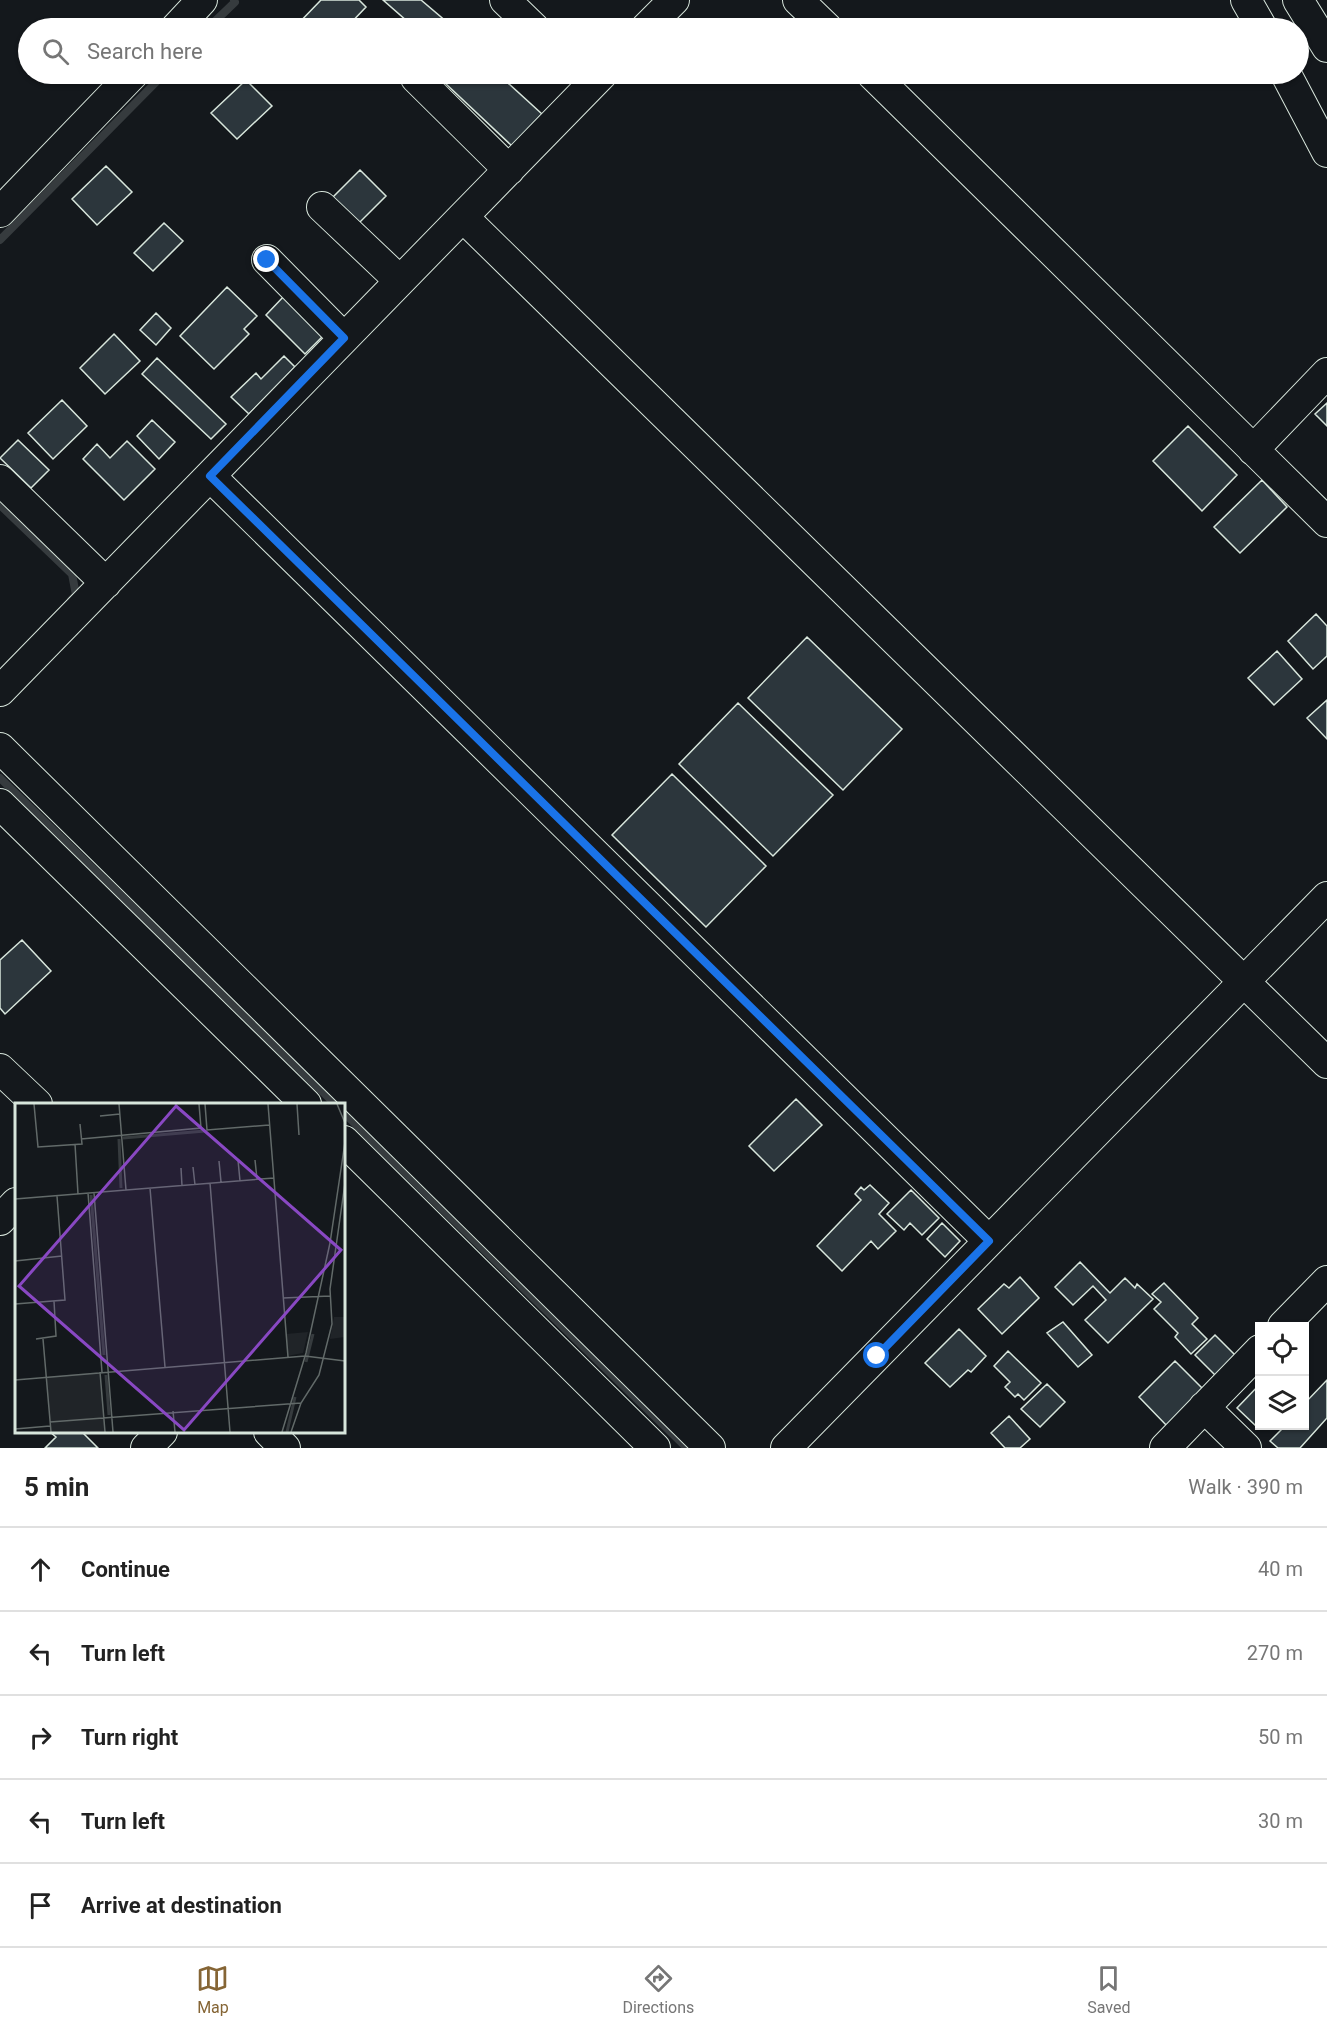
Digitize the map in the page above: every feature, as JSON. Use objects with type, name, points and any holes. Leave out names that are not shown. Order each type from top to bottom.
[{"type":"street","points":[[185,18],[202,0]]},
{"type":"street","points":[[505,0],[524,18]]},
{"type":"street","points":[[798,0],[817,18]]},
{"type":"street","points":[[1245,0],[1256,18]]},
{"type":"street","points":[[1298,0],[1327,47]]},
{"type":"street","points":[[0,212],[123,84]]},
{"type":"street","points":[[422,84],[509,170]]},
{"type":"street","points":[[0,691],[509,170],[585,84]]},
{"type":"street","points":[[882,84],[1327,522]]},
{"type":"street","points":[[1291,84],[1327,152]]},
{"type":"street","points":[[322,207],[400,281]]},
{"type":"street","points":[[463,217],[1327,1063]]},
{"type":"street","points":[[267,260],[344,338]]},
{"type":"street","points":[[1253,450],[1327,373]]},
{"type":"street","points":[[210,476],[989,1241]]},
{"type":"street","points":[[0,480],[106,583]]},
{"type":"street","points":[[0,748],[710,1448]]},
{"type":"street","points":[[0,804],[305,1103]]},
{"type":"street","points":[[786,1448],[1327,897]]},
{"type":"street","points":[[0,1069],[36,1103]]},
{"type":"street","points":[[345,1142],[655,1448]]},
{"type":"street","points":[[0,1220],[15,1204]]},
{"type":"street","points":[[1287,1322],[1327,1281]]},
{"type":"street","points":[[1165,1448],[1255,1355]]},
{"type":"street","points":[[1204,1407],[1246,1448]]},
{"type":"street","points":[[146,1448],[160,1433]]},
{"type":"street","points":[[271,1433],[285,1448]]},
{"type":"building","points":[[321,0],[359,0],[366,7],[356,18],[304,18]]},
{"type":"building","points":[[383,0],[421,0],[442,18],[404,18]]},
{"type":"building","points":[[242,84],[250,84],[272,106],[237,139],[211,113]]},
{"type":"building","points":[[446,84],[509,84],[542,114],[512,146]]},
{"type":"building","points":[[106,166],[132,192],[97,225],[72,199]]},
{"type":"building","points":[[360,170],[386,196],[354,228],[329,201]]},
{"type":"building","points":[[164,223],[183,241],[153,271],[134,253]]},
{"type":"building","points":[[227,287],[257,316],[244,329],[249,334],[214,369],[180,336]]},
{"type":"building","points":[[285,295],[325,334],[305,354],[266,315]]},
{"type":"building","points":[[156,313],[171,328],[156,345],[140,330]]},
{"type":"building","points":[[114,334],[140,361],[105,394],[80,368]]},
{"type":"building","points":[[284,356],[295,367],[249,414],[231,397],[256,373],[261,379]]},
{"type":"building","points":[[157,358],[226,424],[211,439],[142,374]]},
{"type":"building","points":[[62,400],[87,426],[53,459],[28,433]]},
{"type":"building","points":[[1327,403],[1327,426],[1315,414]]},
{"type":"building","points":[[152,420],[175,442],[159,459],[137,436]]},
{"type":"building","points":[[1188,426],[1237,475],[1202,511],[1153,461]]},
{"type":"building","points":[[18,440],[49,470],[31,488],[0,458]]},
{"type":"building","points":[[127,441],[155,469],[124,500],[83,459],[97,444],[110,458]]},
{"type":"building","points":[[1262,480],[1287,507],[1240,553],[1214,527]]},
{"type":"building","points":[[1316,614],[1327,626],[1327,656],[1313,669],[1288,641]]},
{"type":"building","points":[[807,637],[902,729],[843,790],[748,698]]},
{"type":"building","points":[[1277,651],[1302,679],[1274,705],[1248,678]]},
{"type":"building","points":[[1327,700],[1327,739],[1307,718]]},
{"type":"building","points":[[738,703],[833,795],[773,856],[679,764]]},
{"type":"building","points":[[672,774],[766,866],[706,927],[612,835]]},
{"type":"building","points":[[22,940],[51,971],[5,1014],[0,1008],[0,960]]},
{"type":"building","points":[[796,1099],[822,1125],[774,1171],[749,1146]]},
{"type":"building","points":[[870,1185],[889,1203],[879,1214],[896,1231],[878,1249],[871,1241],[842,1271],[817,1246],[861,1200],[855,1194],[861,1187],[864,1190]]},
{"type":"building","points":[[911,1190],[939,1218],[922,1235],[910,1223],[904,1230],[887,1214]]},
{"type":"building","points":[[942,1223],[960,1241],[945,1257],[927,1239]]},
{"type":"building","points":[[1080,1262],[1110,1293],[1125,1278],[1135,1288],[1137,1284],[1153,1299],[1108,1343],[1085,1320],[1106,1300],[1093,1286],[1073,1305],[1055,1287]]},
{"type":"building","points":[[1020,1277],[1039,1298],[1002,1334],[978,1309],[1004,1284],[1009,1288]]},
{"type":"building","points":[[1164,1283],[1198,1318],[1192,1324],[1207,1339],[1191,1354],[1175,1337],[1178,1333],[1154,1309],[1161,1302],[1152,1294]]},
{"type":"building","points":[[1063,1322],[1092,1355],[1078,1367],[1047,1333]]},
{"type":"building","points":[[959,1329],[986,1356],[971,1372],[968,1370],[950,1387],[925,1363]]},
{"type":"building","points":[[1215,1335],[1237,1357],[1217,1377],[1195,1355]]},
{"type":"building","points":[[1008,1351],[1041,1383],[1024,1400],[1018,1394],[1015,1397],[1005,1387],[1010,1382],[994,1366]]},
{"type":"building","points":[[1175,1361],[1205,1391],[1168,1427],[1139,1397]]},
{"type":"building","points":[[1327,1380],[1327,1418],[1300,1448],[1278,1448],[1270,1441],[1281,1430],[1309,1430],[1309,1399]]},
{"type":"building","points":[[1047,1384],[1065,1402],[1040,1427],[1021,1409]]},
{"type":"building","points":[[1255,1389],[1255,1425],[1237,1408]]},
{"type":"building","points":[[1009,1416],[1030,1439],[1020,1448],[1005,1448],[991,1433]]},
{"type":"building","points":[[51,1433],[83,1433],[98,1448],[45,1448],[56,1437]]},
{"type":"waterway","points":[[218,18],[235,2],[234,0]]},
{"type":"waterway","points":[[0,240],[154,84]]},
{"type":"waterway","points":[[0,505],[72,574],[76,595],[71,600]]},
{"type":"waterway","points":[[0,778],[334,1103]]},
{"type":"waterway","points":[[345,1114],[687,1448]]},
{"type":"route","points":[[267,260],[344,338],[210,476],[989,1241],[877,1356]]}]
